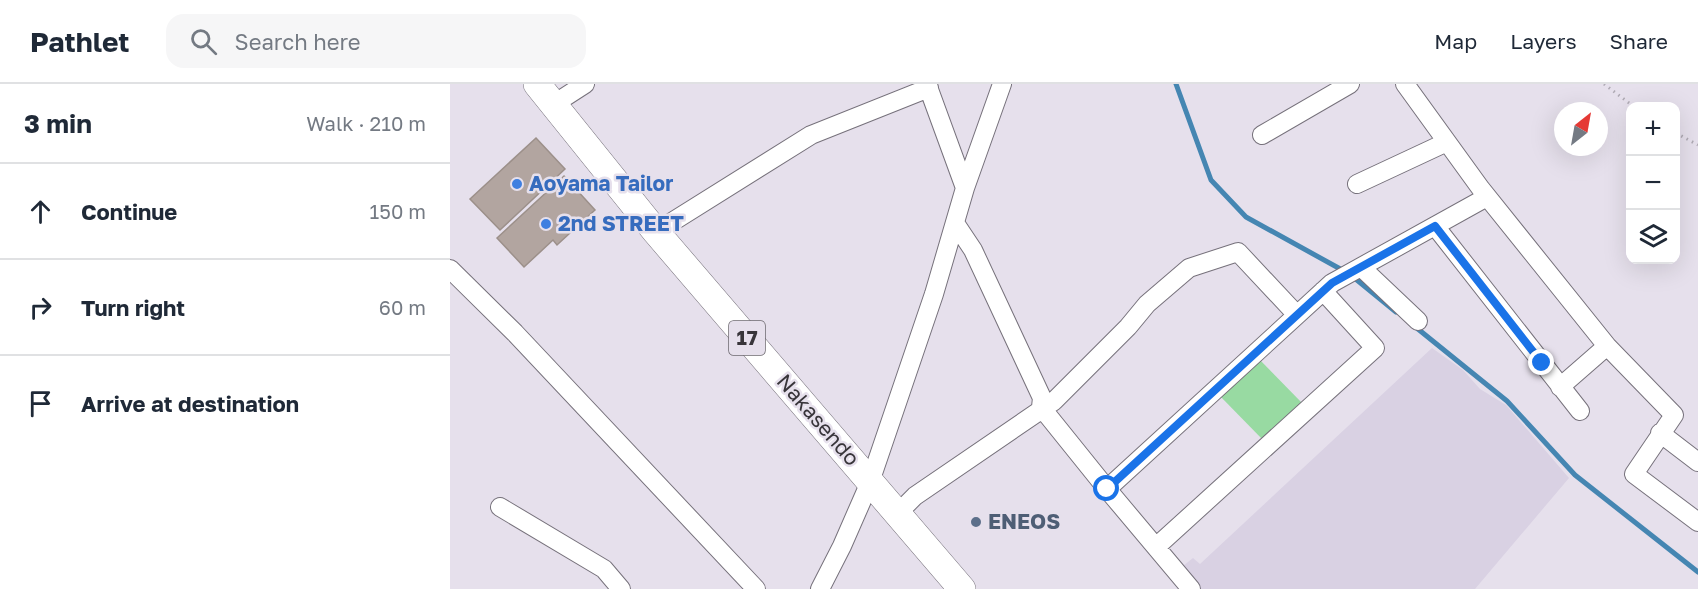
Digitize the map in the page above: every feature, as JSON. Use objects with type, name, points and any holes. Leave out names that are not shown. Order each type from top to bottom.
[{"type":"highway","name":"Nakasendo","points":[[546,94],[656,232],[962,589]]},
{"type":"street","points":[[546,94],[585,84]]},
{"type":"street","points":[[820,589],[843,546],[870,482],[934,294],[965,188],[1002,84]]},
{"type":"street","points":[[1262,135],[1350,84]]},
{"type":"street","points":[[1405,84],[1487,197],[1607,346],[1674,415],[1634,474],[1698,522]]},
{"type":"street","points":[[656,232],[811,135],[928,86],[965,188]]},
{"type":"street","points":[[1357,184],[1447,142]]},
{"type":"street","points":[[1107,489],[1323,291],[1351,272],[1487,197]]},
{"type":"street","points":[[955,223],[973,250],[1042,398],[1041,408],[1191,589]]},
{"type":"street","points":[[1435,226],[1580,411]]},
{"type":"street","points":[[897,514],[915,496],[1054,401],[1128,327],[1147,304],[1189,268],[1238,252],[1297,315]]},
{"type":"street","points":[[450,269],[523,341],[756,589]]},
{"type":"street","points":[[1351,272],[1418,321]]},
{"type":"street","points":[[1156,547],[1375,348],[1323,291]]},
{"type":"street","points":[[1560,387],[1607,346]]},
{"type":"street","points":[[1660,433],[1698,462]]},
{"type":"street","points":[[500,507],[604,569],[615,587]]},
{"type":"path","points":[[1604,84],[1627,102]]},
{"type":"path","points":[[1680,135],[1698,145]]},
{"type":"shaded area","points":[[1432,348],[1463,370],[1480,389],[1506,405],[1569,478],[1475,589],[1201,589],[1183,566],[1193,558],[1200,564]]},
{"type":"green space","points":[[1258,358],[1303,404],[1264,441],[1219,395]]},
{"type":"building","name":"Aoyama Tailor","points":[[536,138],[565,169],[500,230],[470,199]]},
{"type":"building","name":"2nd STREET","points":[[564,176],[595,210],[557,245],[553,240],[524,267],[497,238]]},
{"type":"waterway","points":[[1176,84],[1211,180],[1246,217],[1344,271]]},
{"type":"waterway","points":[[1352,276],[1396,312]]},
{"type":"waterway","points":[[1413,325],[1507,401],[1575,475],[1698,572]]},
{"type":"place","name":"Aoyama Tailor","points":[[517,184]]},
{"type":"place","name":"2nd STREET","points":[[546,224]]},
{"type":"place","name":"ENEOS","points":[[976,522]]},
{"type":"route","points":[[1107,489],[1332,283],[1435,226],[1542,363]]}]
